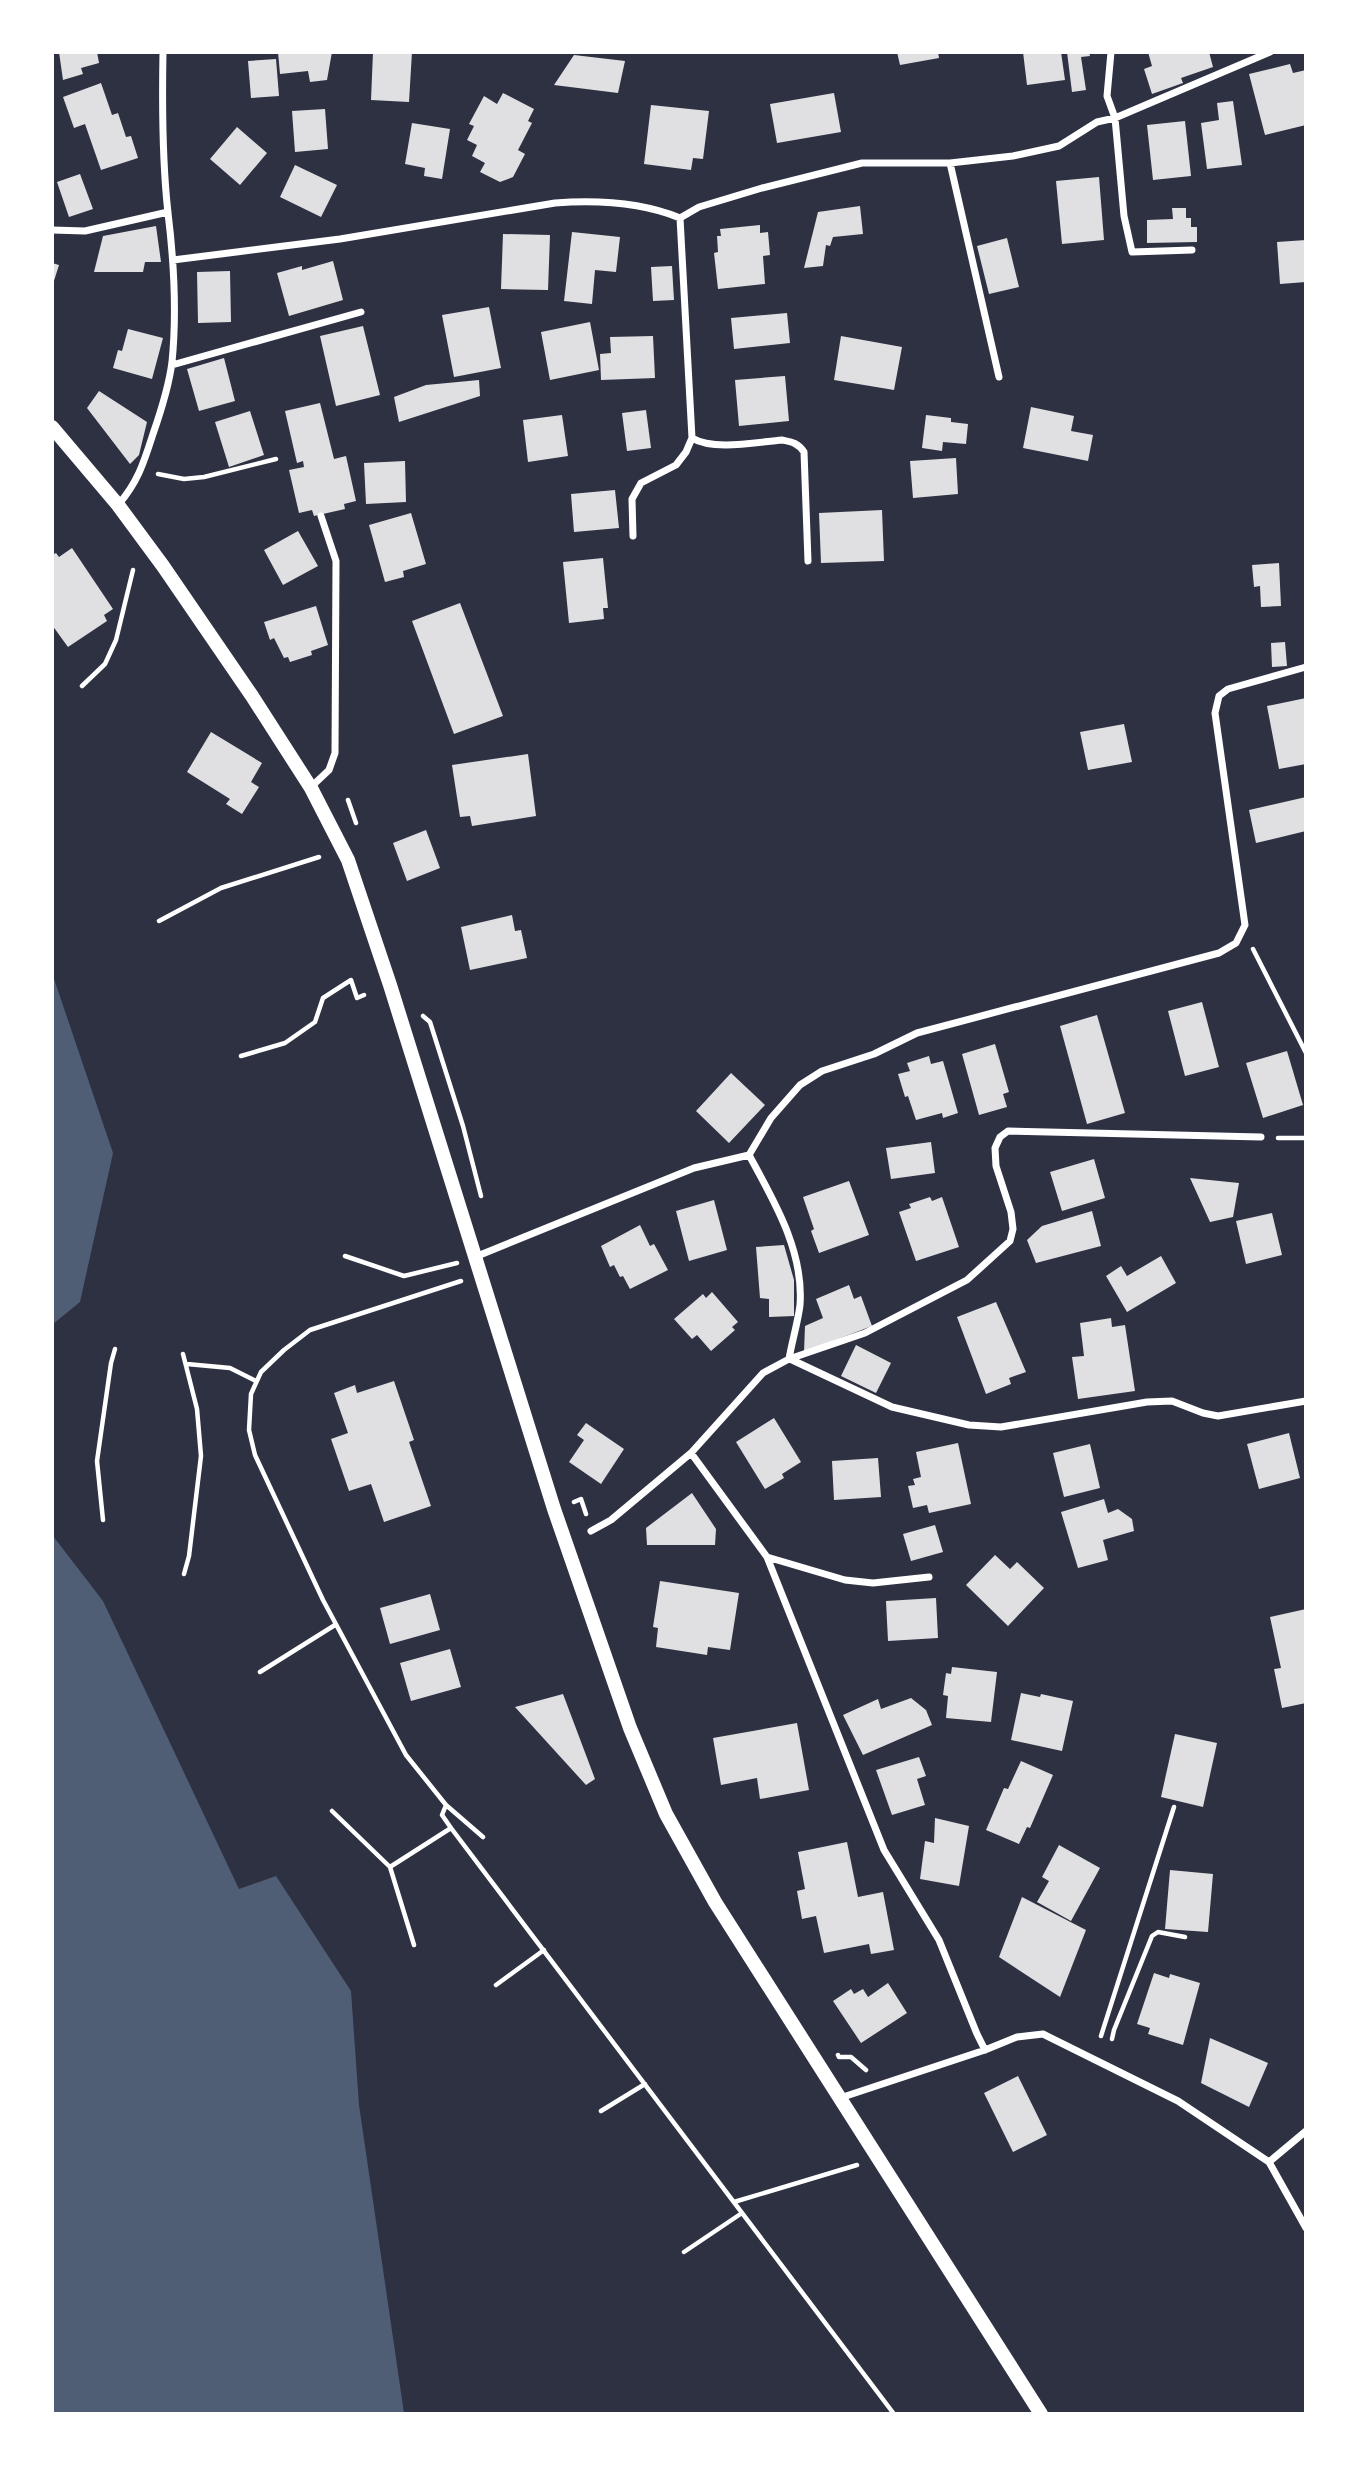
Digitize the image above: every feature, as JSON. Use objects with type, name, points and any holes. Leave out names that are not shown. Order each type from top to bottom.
[{"type":"main road","points":[[52,427],[118,505],[215,642],[311,788],[348,860],[390,985],[554,1509],[630,1728],[666,1814],[715,1902],[1041,2413]]},
{"type":"street","points":[[118,505],[133,488],[144,463],[172,365],[175,326],[162,98],[163,52]]},
{"type":"street","points":[[1111,52],[1107,96],[1115,118],[1124,216],[1132,251],[1192,250]]},
{"type":"street","points":[[680,218],[699,207],[862,163],[950,163],[1013,156],[1059,146],[1097,122],[1115,118],[1270,52]]},
{"type":"street","points":[[950,163],[999,377]]},
{"type":"street","points":[[173,260],[340,239],[555,203],[583,201],[656,209],[680,218]]},
{"type":"street","points":[[52,230],[85,231],[168,212]]},
{"type":"street","points":[[633,536],[632,499],[641,483],[676,465],[692,438],[680,218]]},
{"type":"street","points":[[172,365],[360,312]]},
{"type":"street","points":[[692,438],[700,443],[714,445],[782,440],[801,447],[804,453],[808,561]]},
{"type":"street","points":[[311,788],[329,770],[335,753],[336,561],[321,516]]},
{"type":"street","points":[[475,1257],[694,1168],[749,1155],[771,1118],[800,1086],[822,1071],[874,1054],[917,1033],[1219,953],[1236,943],[1245,925],[1214,713],[1219,696],[1228,689],[1306,667]]},
{"type":"street","points":[[591,1531],[611,1520],[691,1453],[763,1373],[789,1359],[865,1333],[967,1280],[1010,1241],[1013,1229],[1012,1212],[996,1166],[995,1149],[1000,1137],[1009,1131],[1261,1138]]},
{"type":"street","points":[[749,1155],[775,1202],[798,1270],[800,1304],[789,1359]]},
{"type":"street","points":[[789,1359],[892,1407],[969,1425],[1000,1427],[1147,1402],[1172,1401],[1218,1416],[1306,1401]]},
{"type":"street","points":[[691,1453],[768,1557],[884,1850],[939,1940],[985,2050]]},
{"type":"street","points":[[768,1557],[845,1580],[873,1583],[929,1577]]},
{"type":"street","points":[[840,2098],[1017,2037],[1043,2034],[1178,2101],[1269,2162],[1306,2228]]},
{"type":"street","points":[[1269,2162],[1306,2131]]},
{"type":"path","points":[[153,473],[184,479],[204,477],[276,459]]},
{"type":"path","points":[[82,685],[104,664],[116,639],[133,570]]},
{"type":"path","points":[[159,921],[221,888],[319,857]]},
{"type":"path","points":[[1236,943],[1253,949],[1306,1053]]},
{"type":"path","points":[[241,1056],[285,1043],[315,1022],[323,998],[351,980],[357,998],[364,995]]},
{"type":"path","points":[[1261,1138],[1306,1138]]},
{"type":"path","points":[[345,1256],[404,1276],[458,1263]]},
{"type":"path","points":[[463,1280],[310,1330],[261,1372],[256,1381],[249,1412],[249,1430],[255,1455],[335,1625],[406,1755],[446,1805],[483,1837]]},
{"type":"path","points":[[103,1520],[97,1461],[115,1349]]},
{"type":"path","points":[[183,1354],[197,1409],[201,1456],[189,1556],[184,1574]]},
{"type":"path","points":[[186,1364],[230,1368],[256,1381]]},
{"type":"path","points":[[574,1502],[578,1515]]},
{"type":"path","points":[[260,1672],[335,1625]]},
{"type":"path","points":[[446,1805],[442,1815],[894,2413]]},
{"type":"path","points":[[1101,2036],[1174,1807]]},
{"type":"path","points":[[331,1811],[390,1867],[414,1945]]},
{"type":"path","points":[[390,1867],[452,1828]]},
{"type":"path","points":[[1112,2039],[1152,1936],[1158,1932],[1185,1937]]},
{"type":"path","points":[[496,1985],[544,1950]]},
{"type":"path","points":[[832,2045],[839,2057],[851,2057],[866,2070]]},
{"type":"path","points":[[601,2111],[645,2084]]},
{"type":"path","points":[[734,2202],[857,2165]]},
{"type":"path","points":[[684,2252],[742,2213]]},
{"type":"water","points":[[52,973],[113,1153],[80,1302],[53,1324]]},
{"type":"water","points":[[53,1536],[103,1601],[239,1889],[276,1876],[351,1991],[359,2105],[404,2413],[53,2413]]},
{"type":"building","points":[[59,52],[97,52],[99,63],[81,68],[83,74],[63,80]]},
{"type":"building","points":[[278,52],[332,52],[327,80],[310,82],[308,71],[280,74]]},
{"type":"building","points":[[373,52],[412,52],[409,102],[371,100]]},
{"type":"building","points":[[897,52],[938,52],[939,58],[900,65]]},
{"type":"building","points":[[1023,52],[1061,52],[1065,80],[1027,85]]},
{"type":"building","points":[[1067,52],[1089,52],[1090,56],[1081,57],[1086,90],[1072,92]]},
{"type":"building","points":[[1148,52],[1209,52],[1213,67],[1181,78],[1183,83],[1152,94],[1144,69],[1152,66]]},
{"type":"building","points":[[574,55],[625,61],[618,93],[554,85]]},
{"type":"building","points":[[276,59],[279,96],[251,98],[248,61]]},
{"type":"building","points":[[1290,64],[1293,73],[1306,70],[1306,125],[1265,135],[1249,74]]},
{"type":"building","points":[[101,83],[112,115],[118,113],[126,137],[131,136],[138,158],[101,170],[85,124],[74,128],[63,97]]},
{"type":"building","points":[[503,93],[534,109],[528,121],[532,123],[518,150],[525,154],[513,177],[500,182],[480,172],[485,163],[472,156],[477,145],[467,140],[474,126],[469,124],[484,96],[497,104]]},
{"type":"building","points":[[834,93],[841,132],[777,143],[770,104]]},
{"type":"building","points":[[1233,101],[1242,165],[1207,169],[1201,123],[1219,120],[1217,103]]},
{"type":"building","points":[[651,105],[709,111],[703,159],[693,158],[691,170],[644,164]]},
{"type":"building","points":[[325,109],[328,149],[295,152],[292,111]]},
{"type":"building","points":[[1185,121],[1191,176],[1153,180],[1147,125]]},
{"type":"building","points":[[412,123],[450,129],[442,179],[424,176],[425,168],[405,164]]},
{"type":"building","points":[[237,127],[267,153],[240,185],[210,159]]},
{"type":"building","points":[[295,165],[337,185],[321,217],[280,197]]},
{"type":"building","points":[[80,174],[93,209],[69,217],[57,182]]},
{"type":"building","points":[[1099,177],[1104,240],[1062,244],[1056,181]]},
{"type":"building","points":[[860,206],[863,234],[833,237],[830,246],[826,245],[823,266],[804,268],[818,212]]},
{"type":"building","points":[[1172,208],[1186,208],[1186,218],[1191,218],[1191,227],[1197,227],[1197,242],[1147,243],[1147,220],[1173,219]]},
{"type":"building","points":[[760,225],[760,233],[768,232],[770,255],[763,256],[765,284],[718,289],[714,253],[718,252],[717,236],[721,236],[720,229]]},
{"type":"building","points":[[156,226],[161,262],[145,262],[143,272],[94,272],[103,236]]},
{"type":"building","points":[[572,232],[620,237],[616,272],[595,270],[592,304],[564,301]]},
{"type":"building","points":[[503,234],[550,235],[548,290],[501,289]]},
{"type":"building","points":[[1007,238],[1019,287],[989,294],[977,246]]},
{"type":"building","points":[[1306,240],[1306,282],[1280,284],[1277,242]]},
{"type":"building","points":[[333,261],[343,300],[289,316],[277,273],[302,266],[302,270]]},
{"type":"building","points":[[52,263],[59,265],[53,284],[52,284]]},
{"type":"building","points":[[672,266],[674,300],[653,301],[651,267]]},
{"type":"building","points":[[230,271],[231,322],[198,323],[197,272]]},
{"type":"building","points":[[489,307],[501,368],[454,377],[442,315]]},
{"type":"building","points":[[787,313],[790,343],[734,349],[731,318]]},
{"type":"building","points":[[590,322],[599,370],[550,380],[541,332]]},
{"type":"building","points":[[363,326],[380,395],[336,406],[320,336]]},
{"type":"building","points":[[128,329],[163,338],[152,379],[113,368],[118,350],[122,351]]},
{"type":"building","points":[[653,336],[655,378],[601,380],[600,354],[611,353],[610,337]]},
{"type":"building","points":[[841,336],[902,347],[894,390],[834,380]]},
{"type":"building","points":[[224,358],[235,401],[199,411],[187,369]]},
{"type":"building","points":[[785,376],[789,421],[739,426],[735,380]]},
{"type":"building","points":[[479,380],[480,396],[399,422],[394,397],[426,385]]},
{"type":"building","points":[[99,391],[147,422],[139,455],[130,464],[87,408]]},
{"type":"building","points":[[320,403],[334,459],[346,456],[356,501],[344,504],[345,509],[314,516],[312,510],[299,513],[289,470],[304,467],[303,461],[297,463],[285,411]]},
{"type":"building","points":[[1031,407],[1074,416],[1071,431],[1093,435],[1088,461],[1023,448]]},
{"type":"building","points":[[646,410],[651,448],[627,451],[622,413]]},
{"type":"building","points":[[250,411],[264,455],[229,467],[215,422]]},
{"type":"building","points":[[562,415],[568,456],[528,462],[523,420]]},
{"type":"building","points":[[926,415],[951,418],[951,422],[968,424],[966,444],[943,442],[942,451],[922,448]]},
{"type":"building","points":[[956,458],[958,494],[913,498],[910,461]]},
{"type":"building","points":[[405,461],[406,502],[366,504],[364,463]]},
{"type":"building","points":[[615,490],[619,528],[574,532],[571,494]]},
{"type":"building","points":[[882,510],[884,561],[821,563],[819,513]]},
{"type":"building","points":[[411,513],[426,564],[403,571],[404,577],[385,582],[369,525]]},
{"type":"building","points":[[298,531],[318,566],[283,585],[264,550]]},
{"type":"building","points":[[72,548],[113,609],[104,615],[107,621],[68,647],[52,625],[52,555],[56,553],[59,557]]},
{"type":"building","points":[[603,558],[608,608],[603,608],[604,619],[569,623],[563,562]]},
{"type":"building","points":[[1279,563],[1281,606],[1261,607],[1260,586],[1254,587],[1252,565]]},
{"type":"building","points":[[460,603],[503,716],[454,734],[412,621]]},
{"type":"building","points":[[316,606],[328,645],[311,651],[312,655],[290,662],[288,657],[284,658],[274,638],[270,640],[264,622]]},
{"type":"building","points":[[1285,642],[1287,666],[1272,667],[1271,643]]},
{"type":"building","points":[[1306,698],[1306,764],[1279,769],[1267,706]]},
{"type":"building","points":[[1124,724],[1132,762],[1088,770],[1080,732]]},
{"type":"building","points":[[211,732],[262,763],[251,782],[259,787],[242,814],[226,804],[230,799],[187,772]]},
{"type":"building","points":[[528,754],[536,816],[472,826],[470,816],[460,817],[452,765]]},
{"type":"building","points":[[1306,797],[1306,831],[1256,843],[1249,810]]},
{"type":"building","points":[[426,830],[440,868],[407,881],[393,843]]},
{"type":"building","points":[[512,915],[515,931],[521,930],[527,958],[470,970],[461,927]]},
{"type":"building","points":[[1202,1002],[1219,1067],[1185,1076],[1168,1011]]},
{"type":"building","points":[[1097,1015],[1125,1113],[1087,1124],[1060,1026]]},
{"type":"building","points":[[995,1044],[1009,1092],[1003,1094],[1007,1107],[979,1115],[962,1054]]},
{"type":"building","points":[[1287,1051],[1303,1105],[1263,1118],[1246,1063]]},
{"type":"building","points":[[929,1056],[931,1064],[943,1061],[958,1113],[943,1118],[942,1113],[916,1120],[898,1074],[910,1071],[907,1063]]},
{"type":"building","points":[[731,1073],[765,1105],[729,1143],[696,1111]]},
{"type":"building","points":[[931,1142],[935,1173],[891,1179],[886,1148]]},
{"type":"building","points":[[1094,1159],[1105,1198],[1062,1211],[1050,1172]]},
{"type":"building","points":[[1190,1178],[1239,1183],[1233,1217],[1210,1222]]},
{"type":"building","points":[[849,1181],[869,1235],[819,1253],[803,1197]]},
{"type":"building","points":[[930,1197],[932,1201],[942,1197],[959,1247],[916,1261],[899,1212],[911,1208],[909,1204]]},
{"type":"building","points":[[714,1200],[727,1250],[689,1261],[676,1211]]},
{"type":"building","points":[[1092,1211],[1101,1246],[1036,1263],[1027,1240],[1042,1226]]},
{"type":"building","points":[[1272,1213],[1282,1255],[1246,1264],[1236,1221]]},
{"type":"building","points":[[640,1225],[650,1246],[654,1244],[668,1270],[630,1289],[614,1265],[610,1267],[601,1246]]},
{"type":"building","points":[[784,1245],[794,1280],[794,1316],[769,1317],[769,1299],[760,1298],[756,1247]]},
{"type":"building","points":[[1161,1256],[1176,1283],[1127,1312],[1106,1276],[1121,1266],[1127,1276]]},
{"type":"building","points":[[849,1285],[854,1299],[861,1296],[872,1326],[804,1352],[805,1326],[823,1318],[816,1299]]},
{"type":"building","points":[[712,1292],[738,1322],[732,1327],[735,1330],[711,1351],[697,1335],[692,1339],[674,1319],[703,1294],[706,1298]]},
{"type":"building","points":[[996,1302],[1026,1372],[1009,1378],[1011,1384],[986,1394],[957,1317]]},
{"type":"building","points":[[1111,1318],[1112,1327],[1125,1325],[1135,1391],[1078,1399],[1072,1357],[1084,1356],[1080,1323]]},
{"type":"building","points":[[856,1345],[891,1363],[876,1393],[841,1376]]},
{"type":"building","points":[[394,1381],[414,1440],[409,1442],[431,1506],[384,1522],[371,1484],[349,1491],[331,1439],[348,1433],[334,1393],[355,1385],[357,1393]]},
{"type":"building","points":[[774,1418],[801,1462],[782,1474],[784,1478],[765,1489],[736,1442]]},
{"type":"building","points":[[586,1423],[624,1449],[601,1484],[569,1462],[584,1440],[577,1435]]},
{"type":"building","points":[[1289,1433],[1300,1478],[1259,1489],[1247,1444]]},
{"type":"building","points":[[958,1443],[971,1504],[929,1513],[927,1505],[913,1508],[908,1486],[915,1485],[913,1479],[921,1477],[916,1452]]},
{"type":"building","points":[[1090,1444],[1100,1488],[1064,1497],[1053,1453]]},
{"type":"building","points":[[878,1458],[881,1497],[834,1500],[832,1461]]},
{"type":"building","points":[[692,1493],[716,1529],[715,1545],[647,1545],[646,1528]]},
{"type":"building","points":[[1104,1499],[1108,1513],[1118,1509],[1132,1519],[1134,1531],[1103,1540],[1108,1560],[1078,1568],[1061,1512]]},
{"type":"building","points":[[935,1525],[943,1552],[911,1561],[903,1534]]},
{"type":"building","points":[[995,1555],[1010,1569],[1017,1562],[1044,1588],[1008,1626],[966,1585]]},
{"type":"building","points":[[660,1581],[739,1593],[730,1650],[708,1647],[707,1655],[656,1647],[658,1628],[653,1627]]},
{"type":"building","points":[[430,1594],[440,1630],[390,1644],[380,1608]]},
{"type":"building","points":[[936,1598],[938,1638],[888,1641],[886,1601]]},
{"type":"building","points":[[1306,1609],[1306,1703],[1282,1708],[1274,1669],[1281,1668],[1270,1617]]},
{"type":"building","points":[[450,1649],[461,1687],[411,1701],[400,1663]]},
{"type":"building","points":[[952,1667],[997,1672],[991,1722],[946,1718],[948,1696],[943,1695],[946,1673],[951,1674]]},
{"type":"building","points":[[1021,1693],[1073,1701],[1062,1751],[1011,1740]]},
{"type":"building","points":[[563,1694],[595,1779],[586,1785],[515,1707]]},
{"type":"building","points":[[911,1698],[926,1710],[932,1725],[863,1755],[843,1715],[878,1699],[881,1709]]},
{"type":"building","points":[[797,1723],[809,1790],[760,1799],[757,1778],[721,1785],[713,1738]]},
{"type":"building","points":[[1175,1734],[1217,1743],[1203,1807],[1161,1797]]},
{"type":"building","points":[[919,1757],[926,1776],[917,1779],[925,1805],[892,1815],[876,1770]]},
{"type":"building","points":[[1021,1761],[1053,1775],[1030,1828],[1027,1827],[1019,1844],[986,1830],[1004,1788],[1008,1789]]},
{"type":"building","points":[[935,1818],[969,1826],[959,1886],[920,1879],[925,1841],[934,1843]]},
{"type":"building","points":[[847,1842],[858,1897],[883,1892],[894,1950],[871,1954],[869,1944],[824,1953],[816,1916],[802,1919],[797,1891],[805,1889],[798,1852]]},
{"type":"building","points":[[1059,1845],[1100,1868],[1071,1921],[1037,1902],[1049,1881],[1042,1877]]},
{"type":"building","points":[[1170,1870],[1213,1874],[1208,1932],[1165,1929]]},
{"type":"building","points":[[1022,1897],[1086,1930],[1060,1997],[999,1957]]},
{"type":"building","points":[[1154,1973],[1169,1978],[1170,1974],[1200,1983],[1183,2045],[1148,2034],[1150,2028],[1137,2024]]},
{"type":"building","points":[[888,1983],[907,2013],[861,2043],[833,2001],[851,1989],[854,1994],[863,1989],[868,1997]]},
{"type":"building","points":[[1210,2038],[1268,2063],[1249,2107],[1201,2083]]},
{"type":"building","points":[[1018,2076],[1047,2135],[1013,2152],[984,2093]]}]
